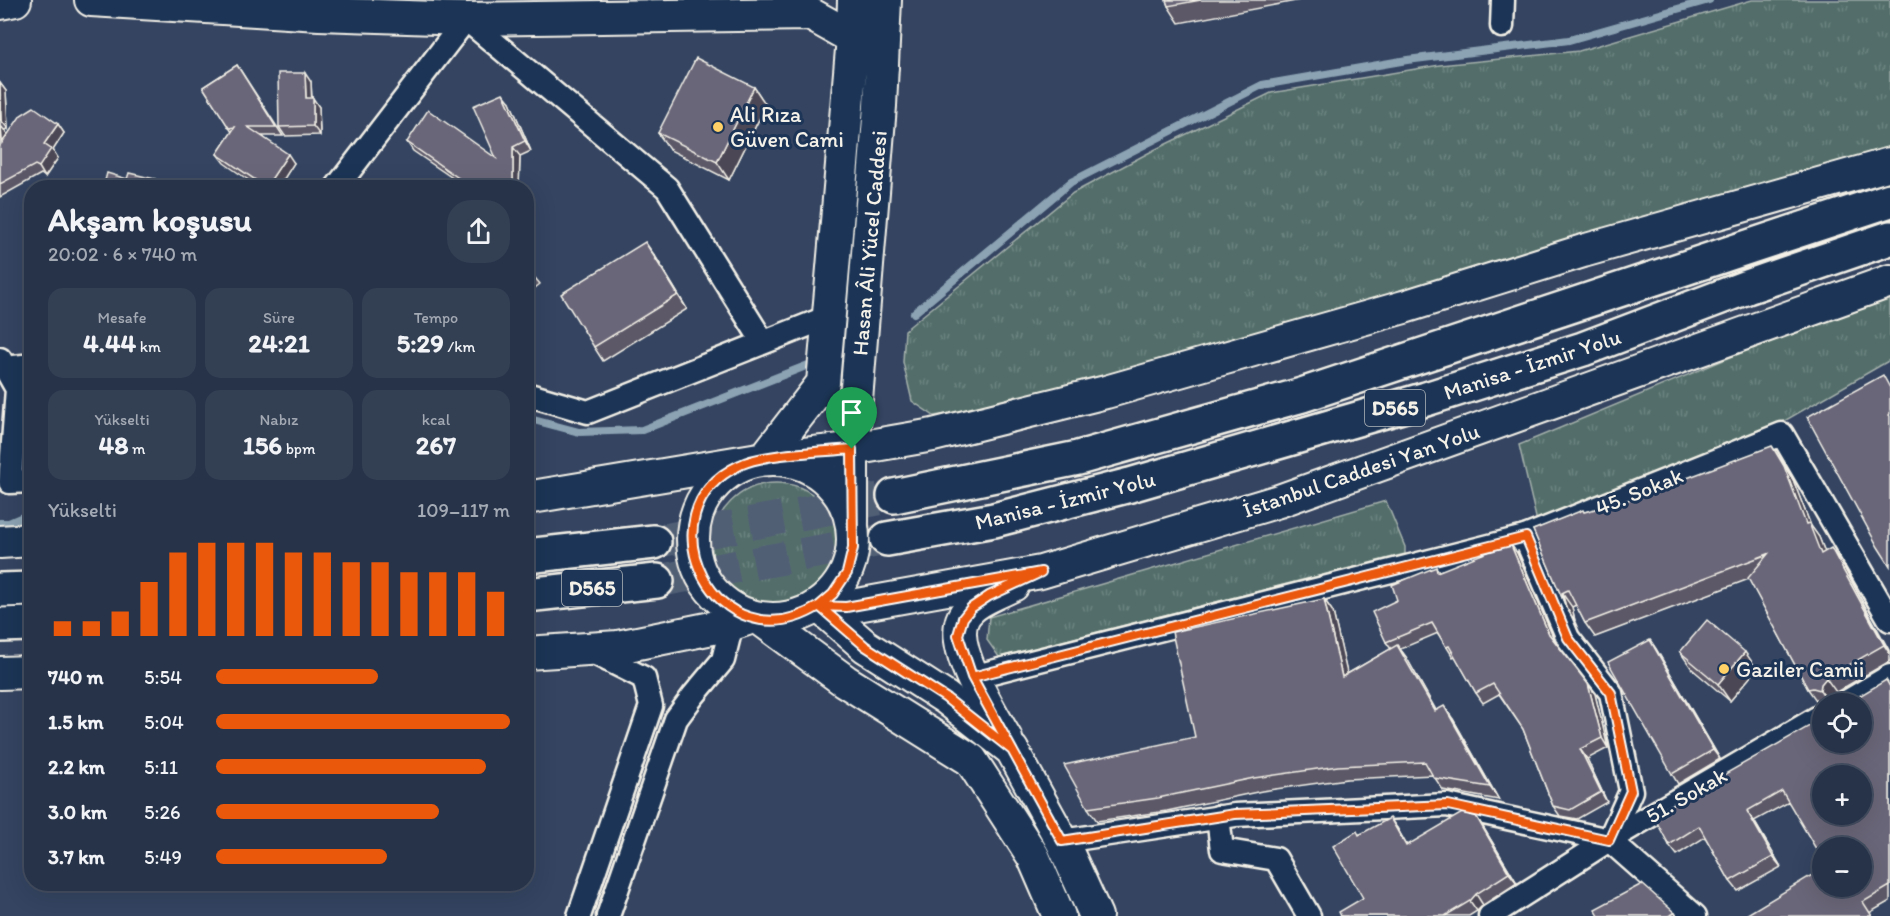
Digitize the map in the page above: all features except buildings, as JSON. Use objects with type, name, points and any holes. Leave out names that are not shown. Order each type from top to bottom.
[{"type":"highway","name":"Manisa - İzmir Yolu","points":[[894,496],[1078,458],[1302,395],[1890,200]]},
{"type":"highway","name":"Manisa - İzmir Yolu","points":[[888,539],[994,520],[1130,485],[1426,399],[1583,349],[1748,287],[1890,238]]},
{"type":"highway","name":"D565","points":[[534,555],[654,542]]},
{"type":"highway","name":"D565","points":[[534,594],[657,581]]},
{"type":"highway","points":[[0,590],[24,589]]},
{"type":"highway","points":[[0,625],[24,624]]},
{"type":"main road","points":[[0,3],[15,0]]},
{"type":"main road","points":[[91,0],[319,14],[466,19],[801,7],[853,38],[882,66]]},
{"type":"main road","name":"Hasan Âli Yücel Caddesi","points":[[765,458],[824,383],[853,38],[854,0]]},
{"type":"main road","name":"Hasan Âli Yücel Caddesi","points":[[852,522],[852,449],[882,66],[885,0]]},
{"type":"main road","points":[[534,497],[765,458],[852,449],[933,435],[1106,392],[1404,307],[1583,251],[1890,164]]},
{"type":"main road","name":"İstanbul Caddesi Yan Yolu","points":[[819,606],[846,607],[1041,572],[1279,501],[1890,281]]},
{"type":"main road","points":[[534,652],[618,647],[748,620],[789,619],[819,606],[833,594],[847,573],[853,548],[852,522],[841,495],[820,474],[794,461],[765,458],[740,464],[718,479],[702,499],[693,524],[692,550],[700,576],[716,597],[748,620],[971,760],[1033,856],[1059,916]]},
{"type":"main road","points":[[0,543],[24,541]]},
{"type":"main road","points":[[1041,572],[989,596],[971,608],[963,618],[958,635],[972,677],[1062,841],[1096,916]]},
{"type":"main road","points":[[819,606],[865,646],[946,698],[1012,750]]},
{"type":"main road","points":[[0,673],[24,672]]},
{"type":"street","points":[[1502,26],[1503,0]]},
{"type":"street","points":[[342,180],[466,19],[667,188],[763,342]]},
{"type":"street","points":[[534,396],[588,412],[828,317]]},
{"type":"street","points":[[3,363],[24,364]]},
{"type":"street","points":[[3,363],[17,389],[10,482],[24,481]]},
{"type":"street","name":"45. Sokak","points":[[972,677],[1526,537],[1782,434],[1890,620]]},
{"type":"street","points":[[1526,537],[1568,638],[1611,693],[1631,791],[1609,840]]},
{"type":"street","points":[[608,916],[676,719],[723,660],[748,620]]},
{"type":"street","points":[[579,916],[651,706],[644,678],[586,649]]},
{"type":"street","points":[[1861,693],[1890,676]]},
{"type":"street","name":"51. Sokak","points":[[1490,916],[1609,840],[1812,721]]},
{"type":"street","points":[[1062,841],[1235,814],[1448,805],[1609,840],[1695,916]]},
{"type":"street","points":[[1218,818],[1222,850],[1276,859],[1309,916]]},
{"type":"green space","points":[[1752,0],[1890,0],[1890,153],[1151,366],[977,409],[934,416],[912,401],[903,362],[905,330],[1073,193],[1154,150],[1271,93],[1440,65],[1579,51]]},
{"type":"green space","points":[[1890,291],[1890,360],[1760,435],[1537,522],[1519,445]]},
{"type":"green space","points":[[776,483],[800,488],[821,502],[835,523],[840,547],[835,571],[821,592],[800,606],[776,611],[752,606],[731,592],[717,571],[712,547],[717,523],[731,502],[752,488]]},
{"type":"green space","points":[[1386,501],[1405,547],[1405,554],[999,657],[987,640],[989,617]]},
{"type":"waterway","points":[[914,313],[1071,182],[1262,85],[1407,60],[1569,40],[1709,0]]},
{"type":"waterway","points":[[534,420],[579,432],[642,430],[811,364]]},
{"type":"waterway","points":[[0,523],[9,523],[24,516]]},
{"type":"tunnel","points":[[654,542],[894,496]]},
{"type":"tunnel","points":[[657,581],[887,539]]},
{"type":"place","name":"Ali Rıza Güven Cami","points":[[718,127]]},
{"type":"place","name":"Gaziler Camii","points":[[1724,669]]},
{"type":"route","points":[[852,449],[765,458],[740,464],[718,479],[702,499],[693,524],[692,550],[700,576],[716,597],[750,618],[789,619],[819,606],[865,646],[946,698],[1012,750],[972,677],[1526,537],[1568,638],[1611,693],[1631,791],[1609,840],[1448,805],[1235,814],[1062,841],[972,677],[958,635],[963,618],[971,608],[989,596],[1041,572],[846,607],[819,606],[833,594],[847,573],[853,548],[852,449]]}]
